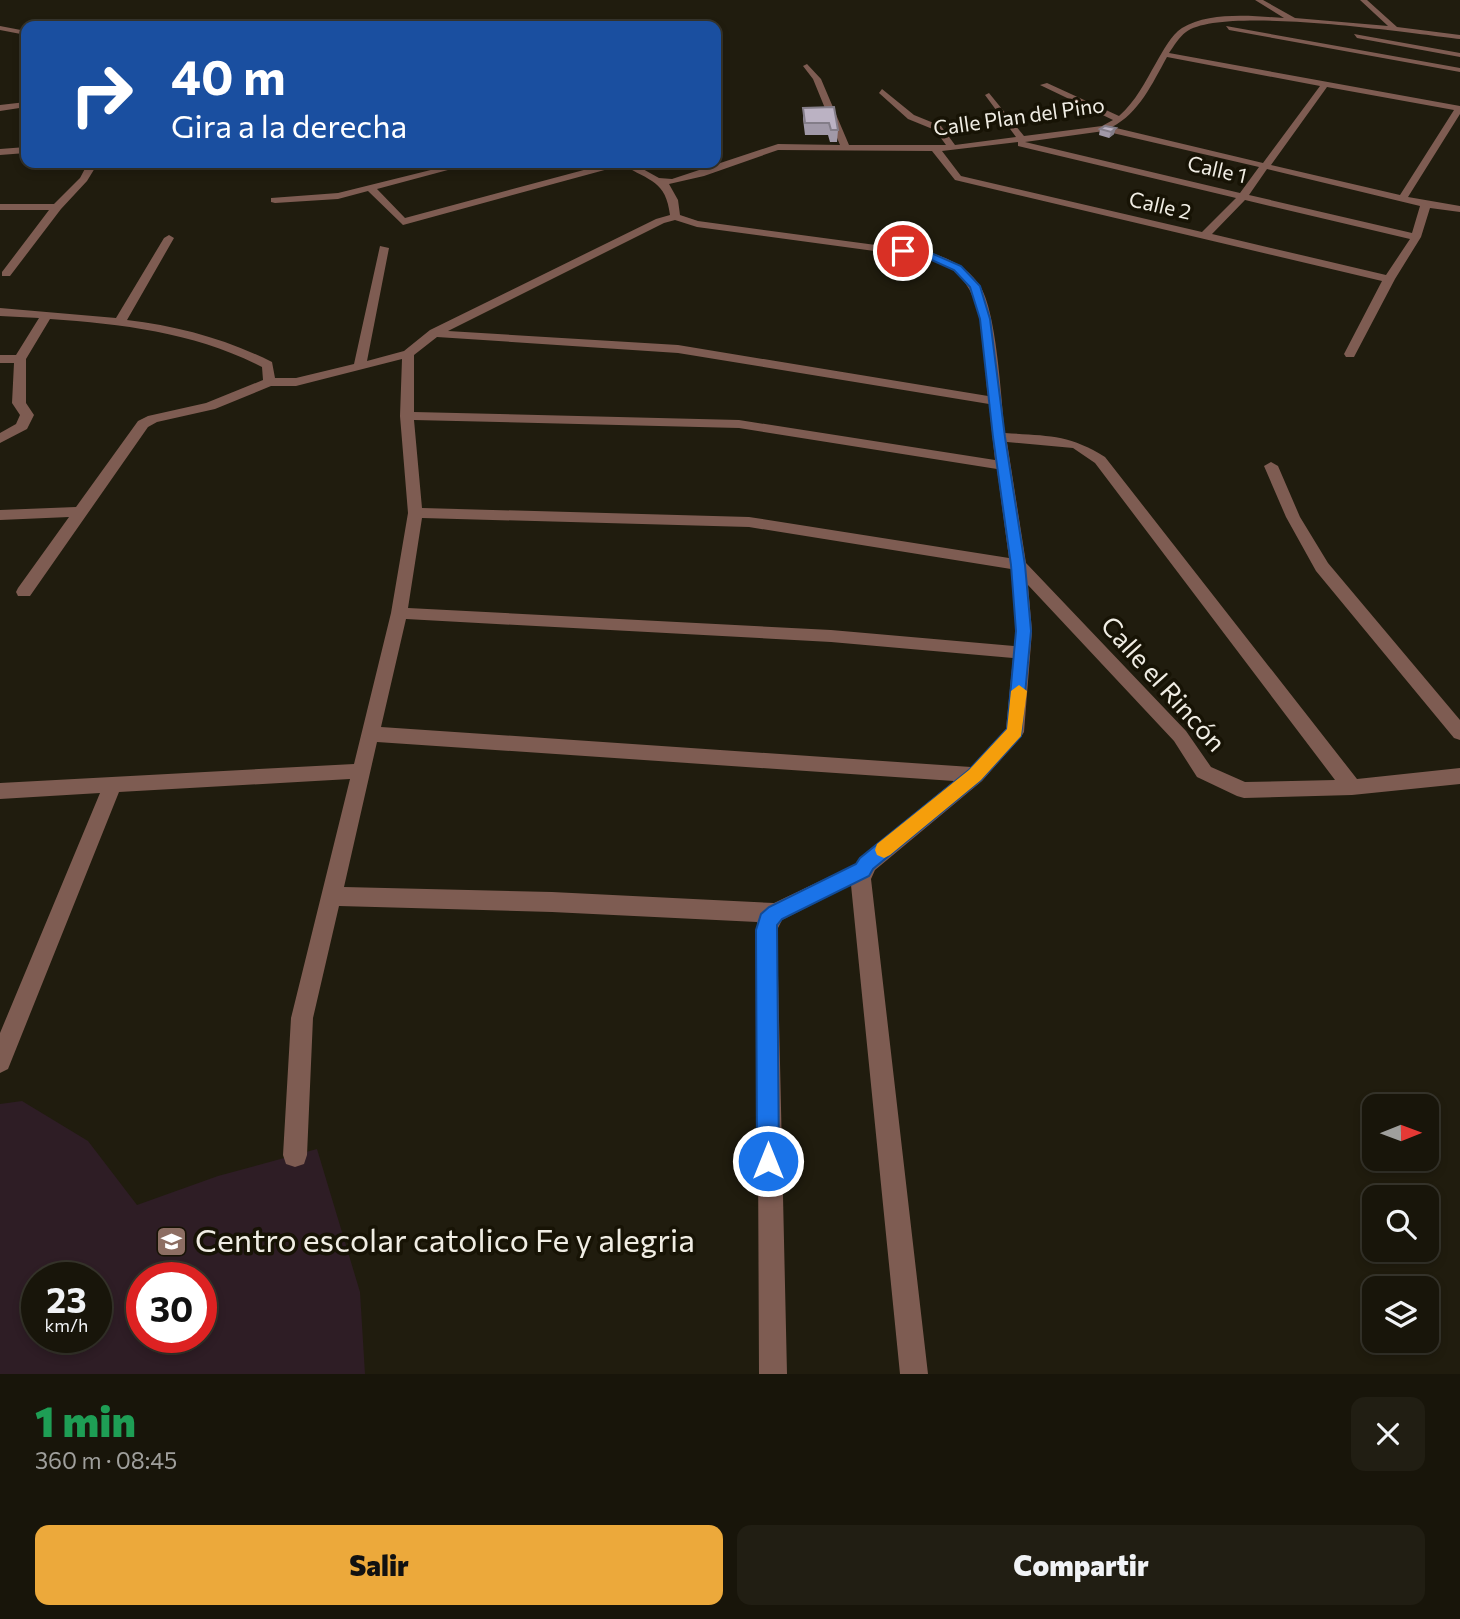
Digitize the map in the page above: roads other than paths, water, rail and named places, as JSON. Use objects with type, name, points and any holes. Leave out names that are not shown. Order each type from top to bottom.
[{"type":"street","points":[[1258,0],[1292,19]]},
{"type":"street","points":[[1363,0],[1395,30]]},
{"type":"street","points":[[1198,23],[1292,19],[1460,37]]},
{"type":"street","points":[[1198,23],[1460,70]]},
{"type":"street","name":"Calle Plan del Pino","points":[[721,165],[763,149],[796,146],[846,149],[953,148],[1104,128],[1121,120],[1146,88],[1182,31],[1198,23]]},
{"type":"street","points":[[0,28],[21,32]]},
{"type":"street","points":[[1331,32],[1460,55]]},
{"type":"street","points":[[1166,55],[1460,109],[1402,199]]},
{"type":"street","points":[[807,66],[817,79],[846,149]]},
{"type":"street","points":[[1204,236],[1243,196],[1325,84]]},
{"type":"street","points":[[1044,85],[1121,120]]},
{"type":"street","points":[[882,91],[911,117],[938,128],[953,148]]},
{"type":"street","points":[[989,95],[1023,139]]},
{"type":"street","points":[[0,108],[21,106]]},
{"type":"street","points":[[1104,128],[1402,199],[1460,209]]},
{"type":"street","name":"Calle 1","points":[[1009,141],[1416,237]]},
{"type":"street","name":"Calle 2","points":[[936,149],[958,178],[1389,279]]},
{"type":"street","points":[[0,152],[21,150]]},
{"type":"street","points":[[6,274],[15,254],[84,179],[90,168]]},
{"type":"street","points":[[275,200],[317,199],[449,168]]},
{"type":"street","points":[[370,188],[403,222],[602,168]]},
{"type":"street","points":[[634,168],[662,181],[673,200],[675,217]]},
{"type":"street","name":"Calle Plan del Pino","points":[[662,181],[679,181],[713,168]]},
{"type":"street","points":[[1350,354],[1389,279],[1416,237],[1426,204]]},
{"type":"street","points":[[0,207],[57,207]]},
{"type":"street","points":[[24,592],[143,424],[210,405],[269,382],[296,382],[408,354],[434,333],[550,273],[660,221],[675,217],[697,224],[928,255],[958,268],[975,286],[985,319],[1018,565],[1024,631],[1015,732],[975,775],[862,870],[775,913],[768,921],[773,1374]]},
{"type":"street","points":[[120,322],[169,238]]},
{"type":"street","points":[[360,364],[384,248]]},
{"type":"street","points":[[0,312],[120,322],[228,344],[268,365],[269,382]]},
{"type":"street","points":[[0,439],[22,426],[27,415],[19,403],[20,359],[46,316]]},
{"type":"street","points":[[434,333],[678,349],[995,401]]},
{"type":"street","points":[[295,1155],[302,1018],[399,613],[415,513],[407,416],[408,354]]},
{"type":"street","points":[[0,359],[20,359]]},
{"type":"street","points":[[407,416],[739,424],[1004,466]]},
{"type":"street","points":[[999,437],[1077,444],[1100,460],[1352,787]]},
{"type":"street","points":[[1271,467],[1293,517],[1322,567],[1460,733]]},
{"type":"street","points":[[0,515],[79,512]]},
{"type":"street","points":[[415,513],[749,522],[1018,565]]},
{"type":"street","name":"Calle el Rincón","points":[[1018,565],[1180,736],[1204,772],[1244,790],[1352,787],[1460,776]]},
{"type":"street","points":[[399,613],[831,636],[1022,653]]},
{"type":"street","points":[[370,734],[975,775]]},
{"type":"street","points":[[0,791],[362,771]]},
{"type":"street","points":[[0,1060],[113,784]]},
{"type":"street","points":[[862,870],[914,1374]]},
{"type":"street","points":[[331,896],[552,902],[775,913]]},
{"type":"place","name":"Centro escolar catolico Fe y alegria","points":[[172,1241]]}]
